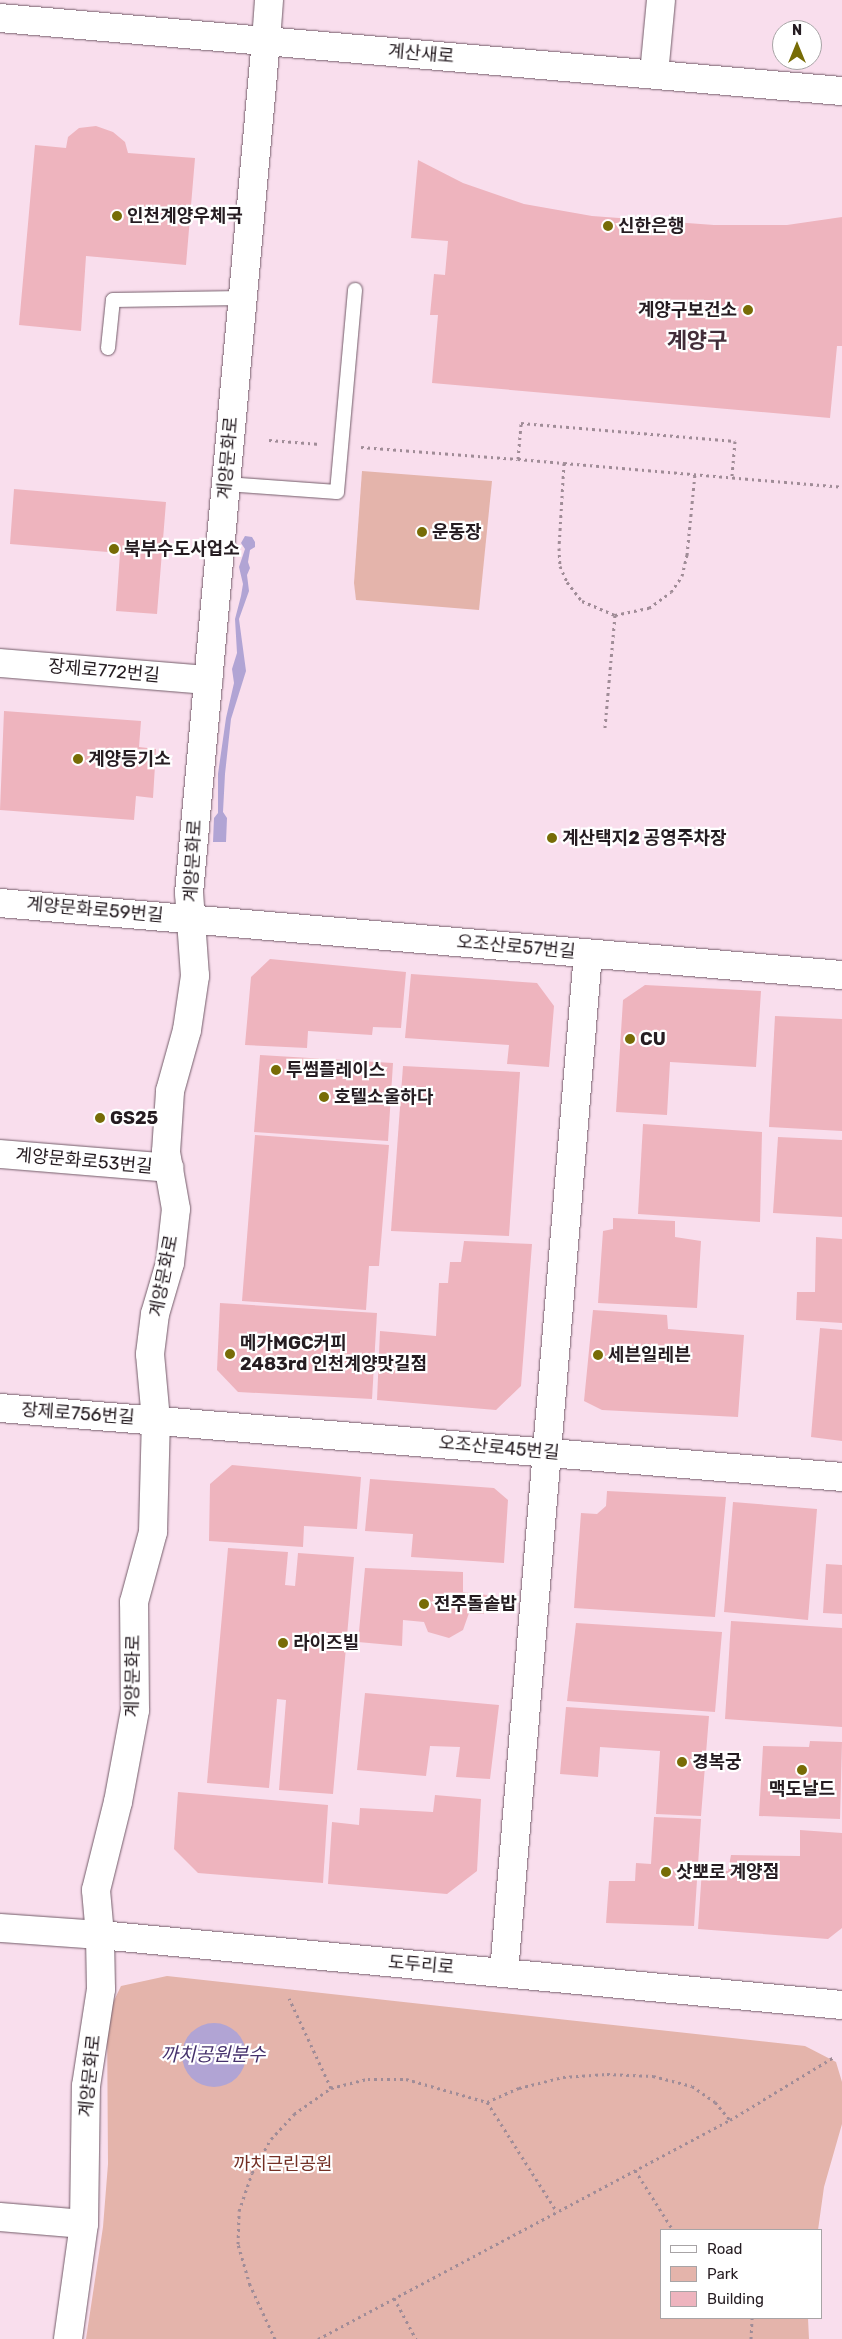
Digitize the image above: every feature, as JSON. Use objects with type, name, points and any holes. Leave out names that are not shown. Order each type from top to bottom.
[{"type":"street","name":"계양문화로","points":[[68,2339],[84,2224],[86,2086],[101,1990],[100,1935],[96,1890],[118,1802],[135,1710],[134,1602],[153,1532],[156,1420],[150,1354],[155,1314],[170,1263],[176,1209],[166,1152],[170,1091],[187,1030],[195,976],[189,893],[269,0]]},
{"type":"street","points":[[654,74],[661,0]]},
{"type":"street","name":"계산새로","points":[[0,18],[842,90]]},
{"type":"street","name":"장제로772번길","points":[[0,663],[208,680]]},
{"type":"street","name":"계양문화로59번길","points":[[0,902],[191,918]]},
{"type":"street","name":"오조산로57번길","points":[[191,918],[842,975]]},
{"type":"street","points":[[504,1973],[588,953]]},
{"type":"street","name":"계양문화로53번길","points":[[0,1154],[168,1168]]},
{"type":"street","name":"장제로756번길","points":[[0,1408],[156,1420]]},
{"type":"street","name":"오조산로45번길","points":[[156,1420],[842,1477]]},
{"type":"street","name":"도두리로","points":[[0,1928],[100,1935],[842,2005]]},
{"type":"street","points":[[0,2217],[84,2224]]},
{"type":"lane","points":[[226,484],[337,492],[355,290]]},
{"type":"lane","points":[[108,348],[113,300],[242,298]]},
{"type":"path","points":[[518,459],[521,423],[735,441],[732,477]]},
{"type":"path","points":[[269,440],[842,487]]},
{"type":"path","points":[[564,463],[559,548],[560,566],[566,582],[582,601],[615,615],[649,608],[671,592],[682,576],[688,555],[695,474]]},
{"type":"path","points":[[605,728],[615,615]]},
{"type":"path","points":[[289,1998],[331,2088]]},
{"type":"path","points":[[318,2339],[730,2120],[834,2057]]},
{"type":"path","points":[[275,2339],[250,2284],[240,2252],[238,2244],[239,2211],[252,2173],[270,2139],[294,2114],[331,2088],[368,2079],[406,2079],[487,2102],[519,2088],[563,2077],[607,2074],[653,2076],[692,2086],[715,2102],[730,2120]]},
{"type":"path","points":[[487,2102],[557,2212]]},
{"type":"path","points":[[635,2170],[672,2229]]},
{"type":"path","points":[[394,2298],[416,2339]]},
{"type":"path","points":[[751,2339],[752,2319]]},
{"type":"green space","name":"운동장","points":[[362,471],[492,481],[479,610],[356,600],[354,583]]},
{"type":"green space","name":"까치근린공원","points":[[167,1976],[805,2046],[836,2062],[842,2082],[842,2124],[824,2187],[818,2229],[660,2229],[660,2319],[808,2319],[809,2339],[86,2339],[103,2227],[108,2164],[107,2015],[121,1986]]},
{"type":"water","points":[[245,536],[252,537],[255,542],[255,547],[250,550],[248,562],[250,568],[247,575],[249,591],[239,619],[246,671],[231,719],[223,812],[227,818],[226,842],[213,842],[214,818],[218,813],[218,774],[226,718],[234,683],[232,669],[237,653],[235,619],[243,584],[239,567],[245,549],[241,543]]},
{"type":"water","name":"까치공원분수","points":[[214,2023],[232,2029],[240,2037],[246,2055],[240,2073],[232,2081],[214,2087],[196,2081],[188,2073],[182,2055],[188,2037],[196,2029]]},
{"type":"building","name":"인천계양우체국","points":[[96,126],[113,132],[125,142],[128,153],[195,158],[186,265],[86,256],[81,331],[19,325],[35,145],[66,148],[68,137],[79,128]]},
{"type":"building","points":[[418,160],[463,183],[524,204],[592,216],[714,225],[787,225],[842,217],[842,346],[837,346],[830,418],[432,383],[438,315],[430,315],[434,274],[445,275],[448,241],[411,238]]},
{"type":"building","name":"북부수도사업소","points":[[14,489],[166,502],[157,614],[116,611],[120,553],[10,544]]},
{"type":"building","name":"계양등기소","points":[[4,711],[141,721],[139,747],[156,749],[153,798],[136,796],[134,820],[0,810]]},
{"type":"building","points":[[270,959],[406,972],[401,1028],[373,1027],[372,1035],[308,1031],[307,1048],[245,1045],[251,977]]},
{"type":"building","points":[[411,974],[537,983],[554,1006],[549,1067],[507,1064],[509,1045],[405,1038]]},
{"type":"building","points":[[645,985],[761,991],[756,1067],[670,1062],[667,1115],[616,1112],[623,1000]]},
{"type":"building","points":[[775,1016],[842,1019],[842,1131],[769,1127]]},
{"type":"building","name":"호텔소울하다","points":[[260,1055],[393,1063],[388,1141],[254,1132]]},
{"type":"building","points":[[403,1066],[520,1072],[509,1236],[391,1231]]},
{"type":"building","points":[[643,1124],[762,1132],[760,1222],[638,1214]]},
{"type":"building","points":[[255,1135],[389,1145],[379,1266],[369,1266],[366,1310],[242,1301]]},
{"type":"building","points":[[778,1137],[842,1140],[842,1217],[773,1213]]},
{"type":"building","points":[[613,1218],[675,1221],[675,1237],[701,1241],[697,1308],[598,1303],[603,1231],[613,1229]]},
{"type":"building","points":[[816,1237],[842,1239],[842,1323],[796,1320],[797,1292],[815,1292]]},
{"type":"building","points":[[464,1241],[532,1244],[521,1386],[496,1410],[377,1400],[380,1331],[436,1336],[439,1283],[448,1283],[450,1262],[461,1262]]},
{"type":"building","points":[[220,1303],[377,1313],[372,1399],[238,1392],[217,1370]]},
{"type":"building","points":[[593,1310],[667,1315],[668,1329],[744,1335],[738,1417],[602,1410],[584,1401]]},
{"type":"building","points":[[820,1328],[842,1330],[842,1441],[811,1437]]},
{"type":"building","points":[[232,1465],[361,1477],[357,1529],[304,1526],[303,1547],[209,1541],[210,1484]]},
{"type":"building","points":[[370,1479],[494,1488],[508,1500],[504,1563],[411,1557],[413,1534],[365,1531]]},
{"type":"building","points":[[607,1491],[726,1497],[715,1617],[574,1608],[581,1513],[597,1514],[606,1506]]},
{"type":"building","points":[[733,1502],[817,1509],[808,1620],[724,1612]]},
{"type":"building","name":"라이즈빌","points":[[228,1548],[288,1552],[285,1585],[295,1586],[298,1553],[354,1557],[333,1794],[279,1790],[286,1700],[277,1699],[269,1788],[207,1783]]},
{"type":"building","points":[[826,1564],[842,1565],[842,1614],[823,1613]]},
{"type":"building","name":"전주돌솥밥","points":[[365,1568],[463,1572],[463,1592],[487,1595],[484,1614],[469,1613],[463,1630],[449,1638],[428,1632],[424,1622],[403,1620],[402,1646],[358,1642]]},
{"type":"building","points":[[731,1621],[842,1628],[842,1727],[725,1719]]},
{"type":"building","points":[[576,1623],[722,1632],[715,1712],[567,1701]]},
{"type":"building","points":[[365,1693],[499,1705],[490,1779],[456,1777],[460,1747],[430,1746],[426,1776],[357,1770]]},
{"type":"building","name":"경복궁","points":[[566,1707],[709,1716],[701,1816],[656,1814],[660,1751],[600,1747],[598,1777],[560,1774]]},
{"type":"building","name":"맥도날드","points":[[810,1741],[842,1742],[840,1819],[759,1816],[763,1746],[809,1747]]},
{"type":"building","points":[[178,1792],[328,1805],[323,1883],[198,1873],[174,1849]]},
{"type":"building","points":[[435,1795],[481,1799],[477,1871],[447,1894],[328,1884],[332,1822],[359,1825],[360,1808],[433,1812]]},
{"type":"building","name":"삿뽀로 계양점","points":[[654,1817],[701,1819],[694,1926],[606,1923],[609,1881],[635,1881],[636,1863],[651,1864]]},
{"type":"building","points":[[800,1830],[842,1833],[842,1928],[828,1939],[698,1929],[702,1869],[728,1871],[731,1855],[800,1856]]},
{"type":"place","name":"인천계양우체국","points":[[117,216]]},
{"type":"place","name":"신한은행","points":[[608,226]]},
{"type":"place","name":"계양구보건소","points":[[748,310]]},
{"type":"place","name":"운동장","points":[[422,532]]},
{"type":"place","name":"북부수도사업소","points":[[114,549]]},
{"type":"place","name":"계양등기소","points":[[78,759]]},
{"type":"place","name":"계산택지2 공영주차장","points":[[552,838]]},
{"type":"place","name":"CU","points":[[630,1039]]},
{"type":"place","name":"투썸플레이스","points":[[276,1070]]},
{"type":"place","name":"호텔소울하다","points":[[324,1097]]},
{"type":"place","name":"GS25","points":[[100,1118]]},
{"type":"place","name":"메가MGC커피 2483rd 인천계양맛길점","points":[[230,1354]]},
{"type":"place","name":"세븐일레븐","points":[[598,1355]]},
{"type":"place","name":"전주돌솥밥","points":[[424,1604]]},
{"type":"place","name":"라이즈빌","points":[[283,1643]]},
{"type":"place","name":"경복궁","points":[[682,1762]]},
{"type":"place","name":"맥도날드","points":[[802,1770]]},
{"type":"place","name":"삿뽀로 계양점","points":[[666,1872]]},
{"type":"district","name":"계양구","points":[[697,341]]}]
